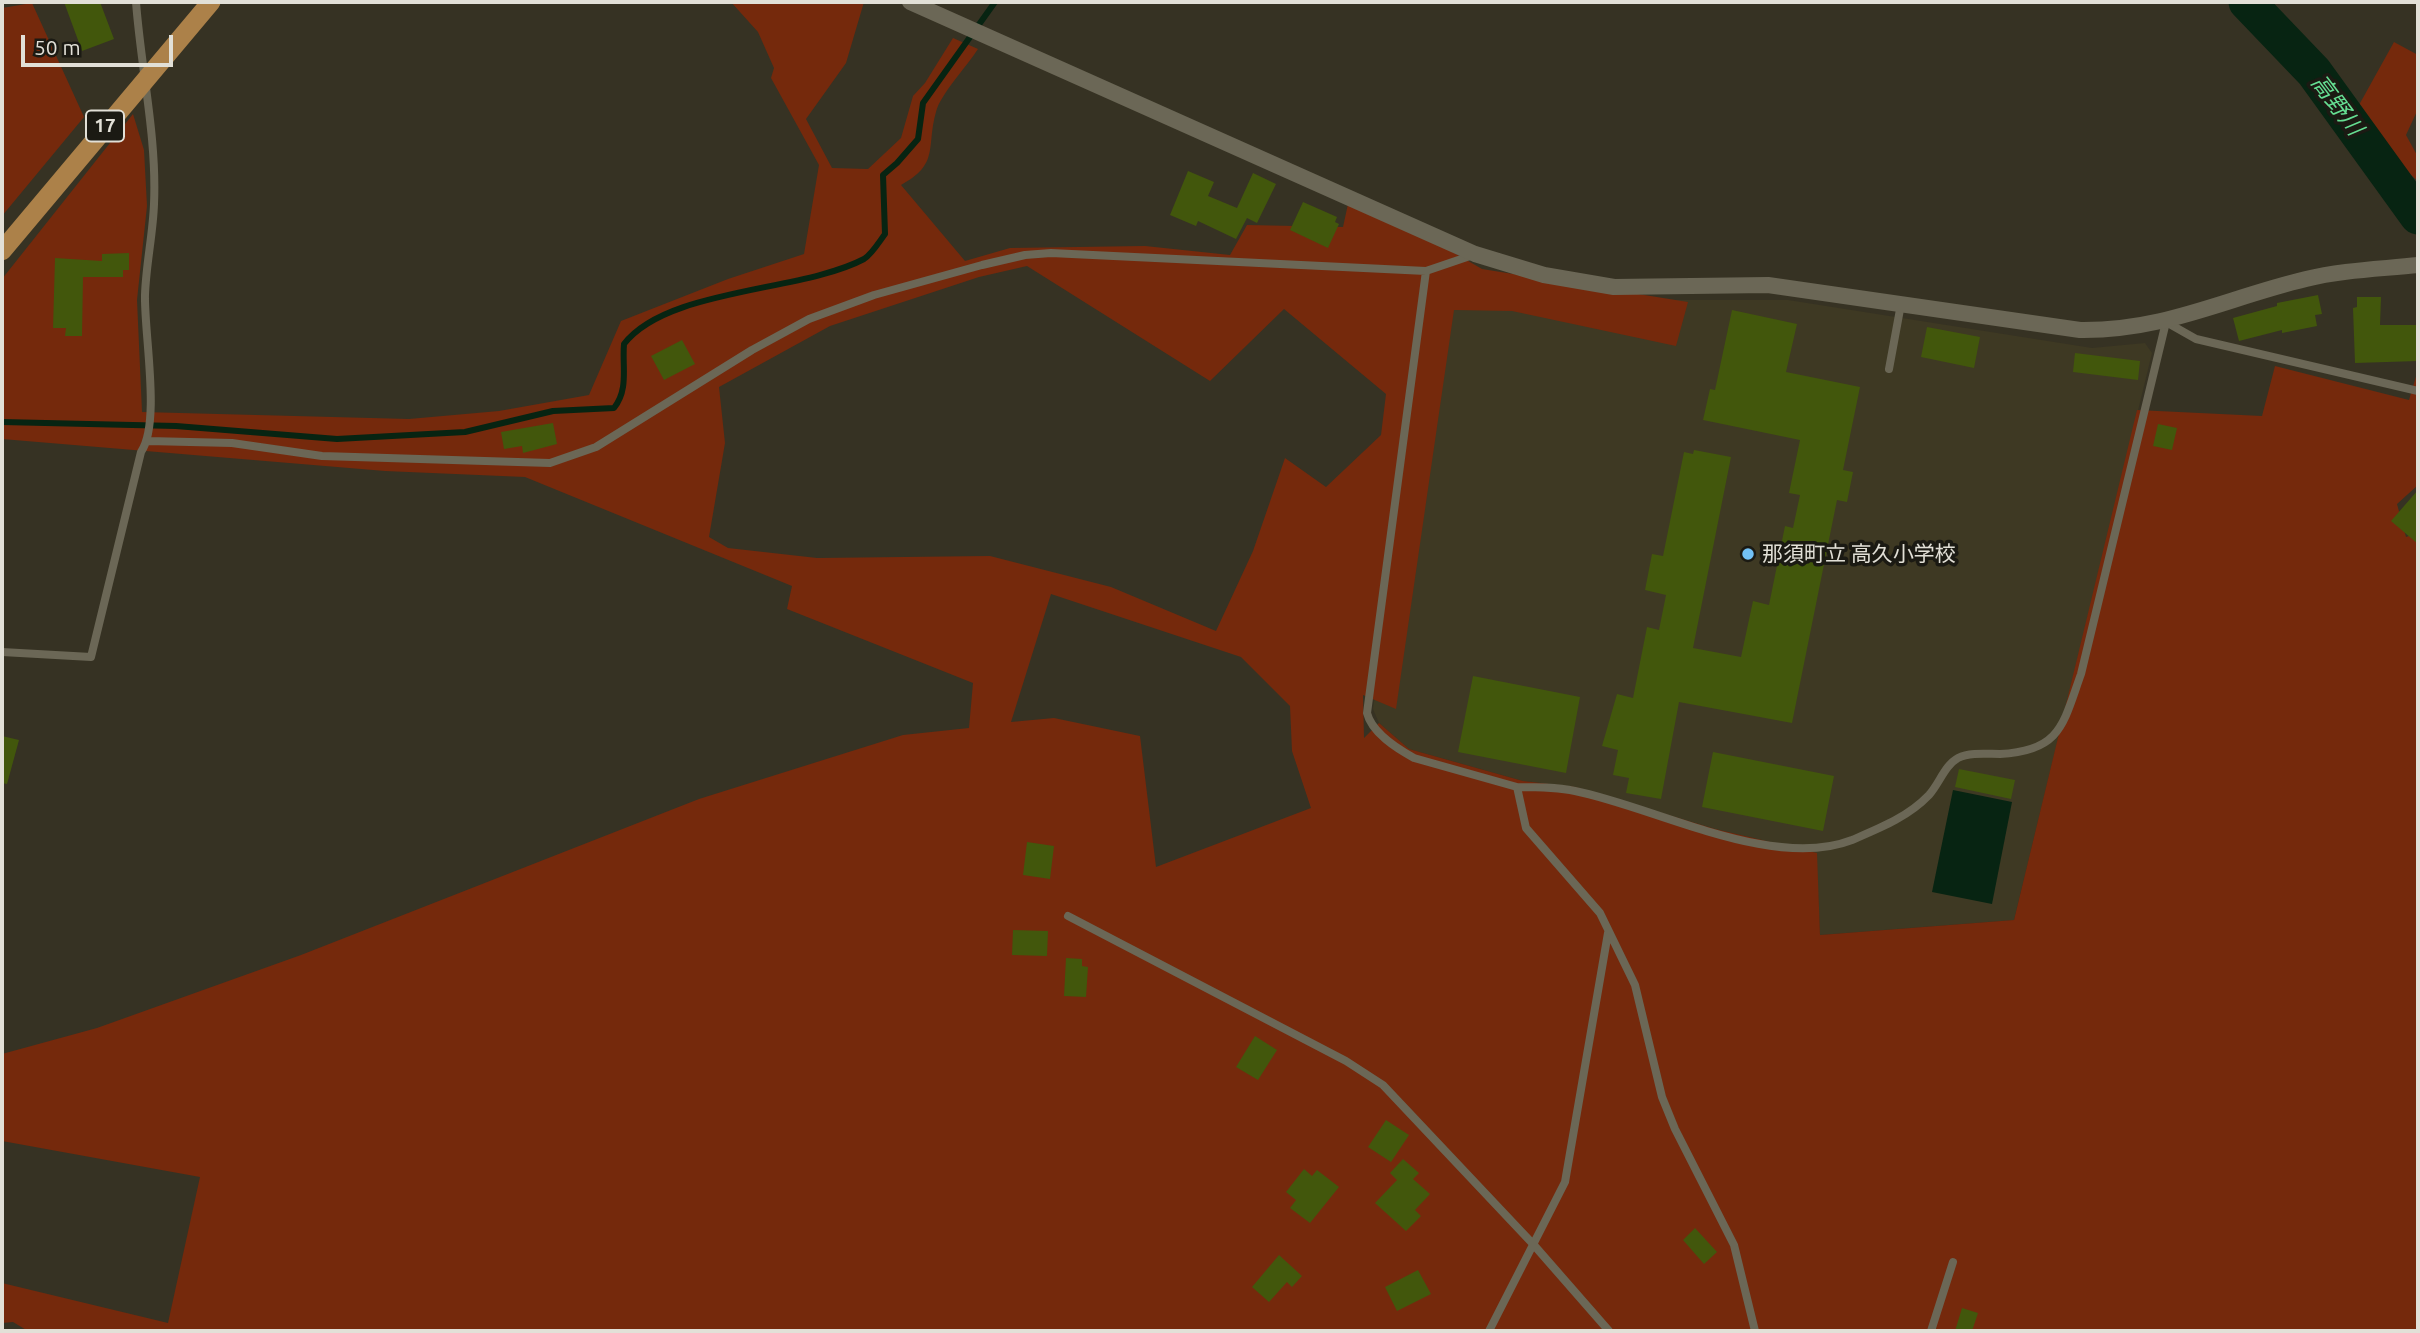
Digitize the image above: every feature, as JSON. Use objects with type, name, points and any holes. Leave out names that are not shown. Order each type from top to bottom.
[{"type":"main road","name":"17","points":[[2,251],[211,2]]},
{"type":"street","points":[[911,2],[1475,254],[1544,275],[1614,287],[1768,285],[2080,330],[2120,330],[2166,322],[2306,278],[2417,265]]},
{"type":"lane","points":[[2,652],[91,657],[141,452],[149,438],[145,295],[154,204],[152,157],[136,2]]},
{"type":"lane","points":[[149,438],[232,443],[322,456],[550,463],[596,447],[752,350],[810,320],[874,295],[1025,255],[1051,253],[1426,271],[1475,254]]},
{"type":"lane","points":[[1426,271],[1367,713],[1370,724],[1399,750],[1414,758],[1517,788],[1576,791],[1760,843],[1791,849],[1829,846],[1903,818],[1930,794],[1954,760],[1964,755],[2021,753],[2051,740],[2061,729],[2081,674],[2166,322],[2196,339],[2418,391]]},
{"type":"lane","points":[[1889,369],[1901,304]]},
{"type":"lane","points":[[1517,788],[1526,828],[1600,913],[1635,985],[1662,1097],[1675,1129],[1734,1245],[1755,1331]]},
{"type":"lane","points":[[1068,916],[1369,1075],[1383,1085],[1533,1244],[1609,1331]]},
{"type":"lane","points":[[1489,1331],[1533,1244],[1560,1198],[1565,1182],[1608,933]]},
{"type":"lane","points":[[1931,1331],[1953,1262]]},
{"type":"shaded area","points":[[731,2],[864,2],[846,63],[806,119],[832,168],[868,169],[901,138],[913,96],[925,83],[953,38],[978,49],[939,105],[927,162],[922,170],[901,185],[965,261],[1010,248],[1145,246],[1230,255],[1247,225],[1343,227],[1348,204],[1444,247],[1482,269],[1688,302],[1676,346],[1512,311],[1454,310],[1396,709],[1363,695],[1364,738],[1379,723],[1409,749],[1523,781],[1575,787],[1715,829],[1817,853],[1820,935],[2014,920],[2137,410],[2262,416],[2275,366],[2409,400],[2418,370],[2418,485],[2397,504],[2406,537],[2418,533],[2418,1331],[28,1331],[13,1322],[2,1323],[2,1283],[168,1323],[200,1177],[2,1141],[2,1054],[97,1028],[301,955],[699,799],[903,735],[969,728],[973,683],[787,609],[792,586],[525,477],[385,471],[2,439],[2,279],[133,114],[144,150],[147,206],[137,300],[142,412],[409,419],[499,411],[589,395],[621,321],[728,279],[804,254],[819,165],[771,78],[774,68],[758,32]],"holes":[[[1027,266],[1210,381],[1284,309],[1386,394],[1381,435],[1326,487],[1285,458],[1253,551],[1216,631],[1111,587],[990,556],[817,558],[728,548],[709,537],[725,443],[719,387],[830,326],[979,277]],[[1051,594],[1241,657],[1290,706],[1292,751],[1311,808],[1156,867],[1140,736],[1054,718],[1011,722]]]},
{"type":"shaded area","points":[[32,3],[84,117],[2,216],[2,8]]},
{"type":"shaded area","points":[[2394,42],[2418,55],[2418,109],[2406,135],[2418,157],[2418,181],[2393,160],[2359,105]]},
{"type":"shaded area","name":"那須町立 高久小学校","points":[[1431,284],[1599,300],[1788,300],[2092,348],[2145,343],[2152,353],[2014,920],[1820,935],[1816,853],[1715,829],[1575,787],[1523,781],[1409,749],[1379,723],[1373,709]]},
{"type":"shaded area","points":[[1953,790],[2012,802],[1992,904],[1932,892]]},
{"type":"building","points":[[64,2],[100,2],[114,39],[82,51]]},
{"type":"building","points":[[1188,171],[1214,182],[1208,196],[1237,208],[1253,173],[1276,184],[1257,223],[1247,218],[1236,239],[1198,221],[1196,226],[1170,215]]},
{"type":"building","points":[[1303,202],[1337,217],[1335,222],[1339,224],[1328,248],[1290,230]]},
{"type":"building","points":[[129,253],[129,270],[123,270],[123,277],[83,277],[82,336],[65,336],[66,328],[53,328],[55,258],[102,261],[102,254]]},
{"type":"building","points":[[2318,295],[2322,314],[2315,315],[2317,326],[2282,333],[2282,330],[2239,341],[2233,318],[2277,306],[2277,303]]},
{"type":"building","points":[[2357,297],[2381,297],[2380,325],[2418,325],[2418,361],[2355,363],[2353,308],[2357,307]]},
{"type":"building","points":[[1732,310],[1797,324],[1786,372],[1860,387],[1843,470],[1853,472],[1847,502],[1837,500],[1792,723],[1679,702],[1661,799],[1626,793],[1629,778],[1613,775],[1618,750],[1602,746],[1617,694],[1633,698],[1647,627],[1659,630],[1666,595],[1645,590],[1652,554],[1663,556],[1684,452],[1693,454],[1694,450],[1731,457],[1693,648],[1741,657],[1753,601],[1769,605],[1785,526],[1793,528],[1800,495],[1789,493],[1800,440],[1703,420],[1710,389],[1715,390]]},
{"type":"building","points":[[1927,327],[1980,337],[1974,368],[1921,357]]},
{"type":"building","points":[[682,340],[695,364],[664,380],[651,356]]},
{"type":"building","points":[[2075,353],[2140,361],[2138,380],[2073,372]]},
{"type":"building","points":[[553,423],[557,444],[523,453],[522,446],[504,449],[501,432]]},
{"type":"building","points":[[2158,424],[2177,428],[2172,450],[2153,446]]},
{"type":"building","points":[[2418,490],[2418,544],[2391,521]]},
{"type":"building","points":[[1473,676],[1580,697],[1566,773],[1458,752]]},
{"type":"building","points":[[2,736],[19,740],[7,784],[2,783]]},
{"type":"building","points":[[1713,752],[1834,776],[1823,831],[1702,807]]},
{"type":"building","points":[[1959,769],[2015,780],[2011,799],[1955,787]]},
{"type":"building","points":[[1027,842],[1054,846],[1050,879],[1023,875]]},
{"type":"building","points":[[1013,930],[1048,931],[1047,956],[1012,955]]},
{"type":"building","points":[[1066,958],[1082,959],[1082,966],[1088,967],[1086,997],[1064,996]]},
{"type":"building","points":[[1255,1036],[1277,1050],[1258,1080],[1236,1067]]},
{"type":"building","points":[[1386,1120],[1409,1135],[1391,1162],[1368,1147]]},
{"type":"building","points":[[1403,1159],[1419,1173],[1413,1179],[1430,1194],[1415,1210],[1421,1216],[1406,1231],[1375,1203],[1397,1180],[1390,1173]]},
{"type":"building","points":[[1304,1169],[1312,1176],[1317,1170],[1339,1187],[1310,1223],[1290,1208],[1296,1200],[1286,1192]]},
{"type":"building","points":[[1695,1228],[1717,1252],[1704,1264],[1683,1240]]},
{"type":"building","points":[[1279,1255],[1302,1276],[1292,1287],[1287,1282],[1269,1302],[1252,1287]]},
{"type":"building","points":[[1418,1270],[1431,1294],[1397,1311],[1385,1287]]},
{"type":"building","points":[[1962,1308],[1978,1313],[1972,1331],[1955,1331]]},
{"type":"waterway","points":[[2,422],[176,426],[337,439],[465,432],[553,411],[614,408],[622,393],[624,344],[644,326],[671,312],[702,301],[838,270],[870,254],[885,234],[883,175],[918,139],[923,103],[995,2]]},
{"type":"waterway","name":"高野川","points":[[2247,2],[2314,72],[2418,216]]},
{"type":"place","name":"那須町立 高久小学校","points":[[1748,554]]}]
